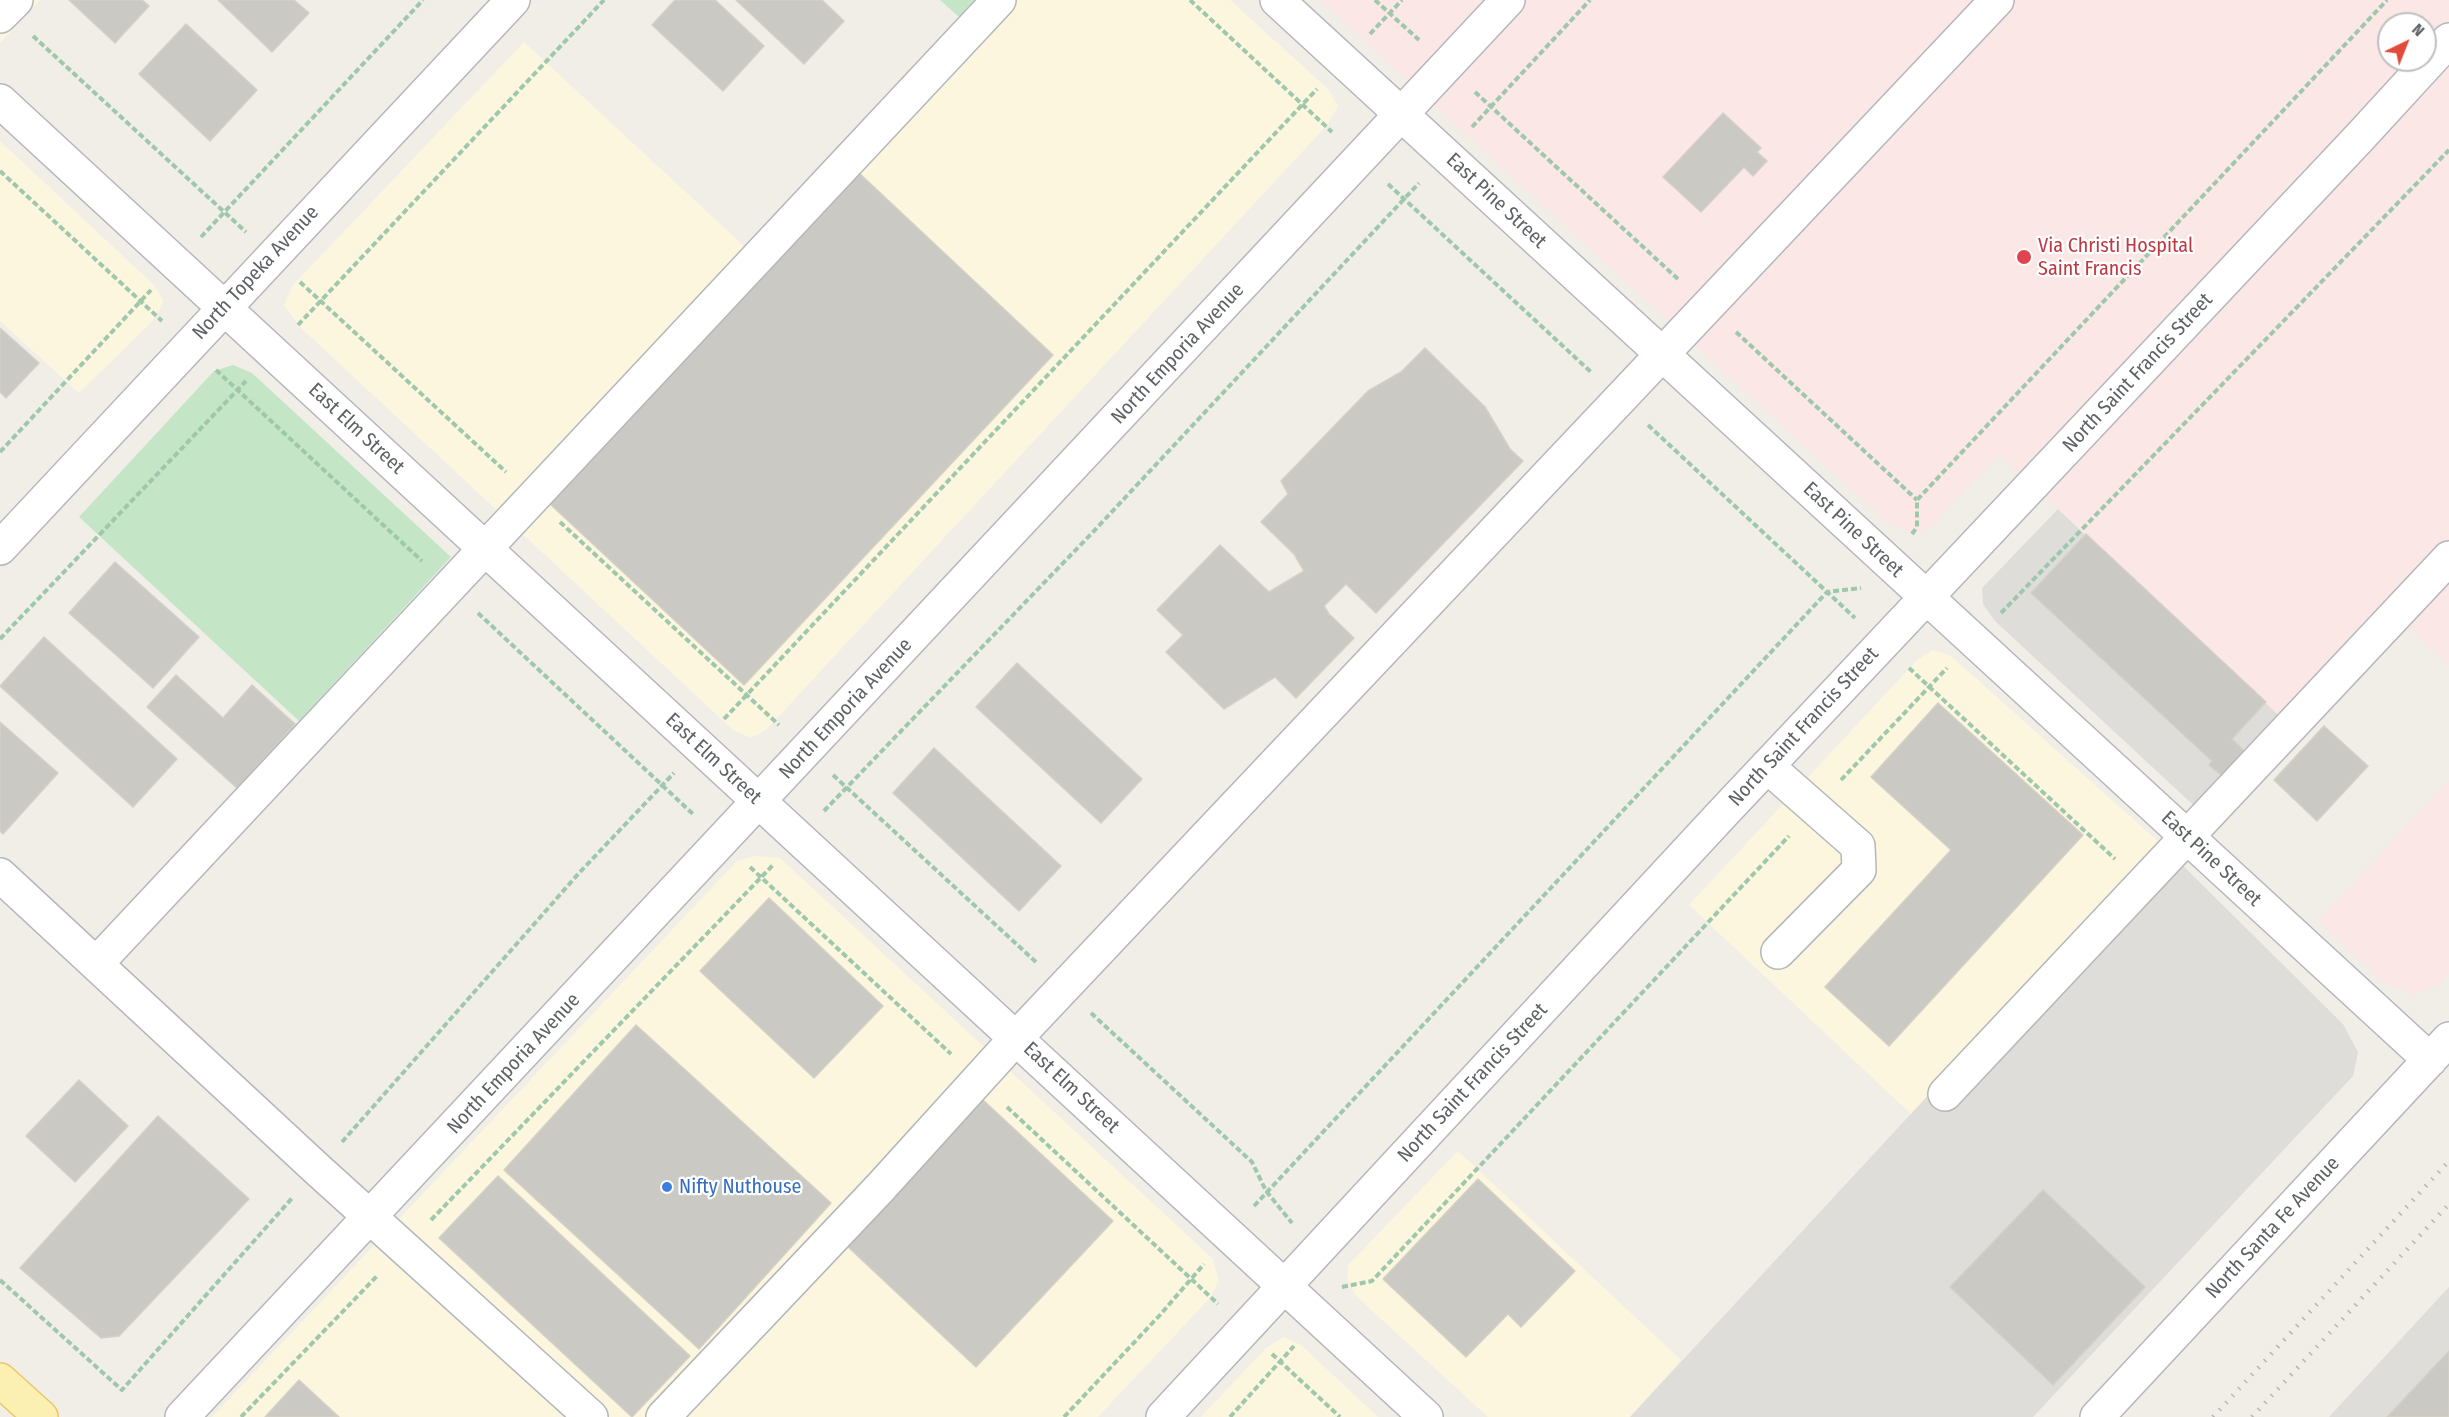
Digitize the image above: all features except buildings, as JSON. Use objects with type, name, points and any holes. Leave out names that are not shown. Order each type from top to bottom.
[{"type":"main road","points":[[0,1380],[40,1417]]},
{"type":"street","name":"North Topeka Avenue","points":[[4,536],[189,345],[513,0]]},
{"type":"street","points":[[96,964],[999,0]]},
{"type":"street","name":"East Pine Street","points":[[1277,0],[2187,837],[2439,1050]]},
{"type":"street","name":"North Emporia Avenue","points":[[182,1417],[1508,0]]},
{"type":"street","points":[[663,1417],[880,1188],[1064,987],[1997,0]]},
{"type":"street","name":"North Saint Francis Street","points":[[1163,1417],[1767,766],[2449,40]]},
{"type":"street","name":"East Elm Street","points":[[0,101],[1426,1417]]},
{"type":"street","points":[[1945,1094],[2449,558]]},
{"type":"street","points":[[1767,766],[1858,846],[1859,870],[1778,952]]},
{"type":"street","points":[[0,875],[370,1217],[591,1417]]},
{"type":"street","name":"North Santa Fe Avenue","points":[[2097,1417],[2439,1050]]},
{"type":"path","points":[[0,452],[423,0]]},
{"type":"path","points":[[0,639],[238,390],[604,0]]},
{"type":"path","points":[[1190,0],[2142,884]]},
{"type":"path","points":[[1375,0],[1917,500]]},
{"type":"path","points":[[242,1417],[1093,532],[1590,0]]},
{"type":"path","points":[[1064,1417],[1191,1279],[1266,1191],[1827,591],[1870,587],[1917,527],[1917,500],[2387,0]]},
{"type":"path","points":[[7,9],[1252,1162],[1266,1191]]},
{"type":"path","points":[[0,171],[1340,1417]]},
{"type":"shaded area","points":[[0,0],[40,0],[0,43]]},
{"type":"shaded area","points":[[974,0],[1230,0],[1328,89],[1338,106],[1328,124],[766,730],[751,738],[733,730],[299,326],[284,305],[293,285],[524,42],[745,247]]},
{"type":"shaded area","name":"Via Christi Hospital Saint Francis","points":[[1320,0],[2449,0],[2449,665],[2405,625],[2301,736],[1999,454],[1929,528],[1911,533],[1889,524]]},
{"type":"shaded area","points":[[0,141],[154,285],[164,301],[153,321],[79,393],[0,321]]},
{"type":"shaded area","points":[[2058,509],[2301,736],[2217,827],[1995,621],[1983,604],[1982,588]]},
{"type":"shaded area","points":[[1933,650],[1951,656],[2161,844],[1930,1092],[1912,1115],[1689,905],[1917,660]]},
{"type":"shaded area","points":[[2449,780],[2449,973],[2436,987],[2413,994],[2385,983],[2318,921]]},
{"type":"shaded area","points":[[2161,844],[2343,1024],[2358,1052],[2353,1076],[2033,1417],[1630,1417]]},
{"type":"shaded area","points":[[755,856],[780,858],[1213,1259],[1219,1281],[1209,1299],[1098,1417],[212,1417],[737,861]]},
{"type":"shaded area","points":[[1458,1151],[1681,1360],[1630,1417],[1488,1417],[1356,1296],[1347,1280],[1348,1265]]},
{"type":"shaded area","points":[[2449,1287],[2449,1417],[2329,1417]]},
{"type":"shaded area","points":[[1284,1337],[1301,1345],[1378,1417],[1201,1417],[1266,1348]]},
{"type":"green space","points":[[940,0],[974,0],[959,17]]},
{"type":"green space","points":[[233,365],[252,373],[451,557],[299,721],[79,517],[214,371]]},
{"type":"railway","points":[[2213,1417],[2449,1161]]},
{"type":"railway","points":[[2252,1417],[2449,1204]]},
{"type":"place","name":"Via Christi Hospital Saint Francis","points":[[2024,257]]},
{"type":"place","name":"Nifty Nuthouse","points":[[667,1187]]}]
